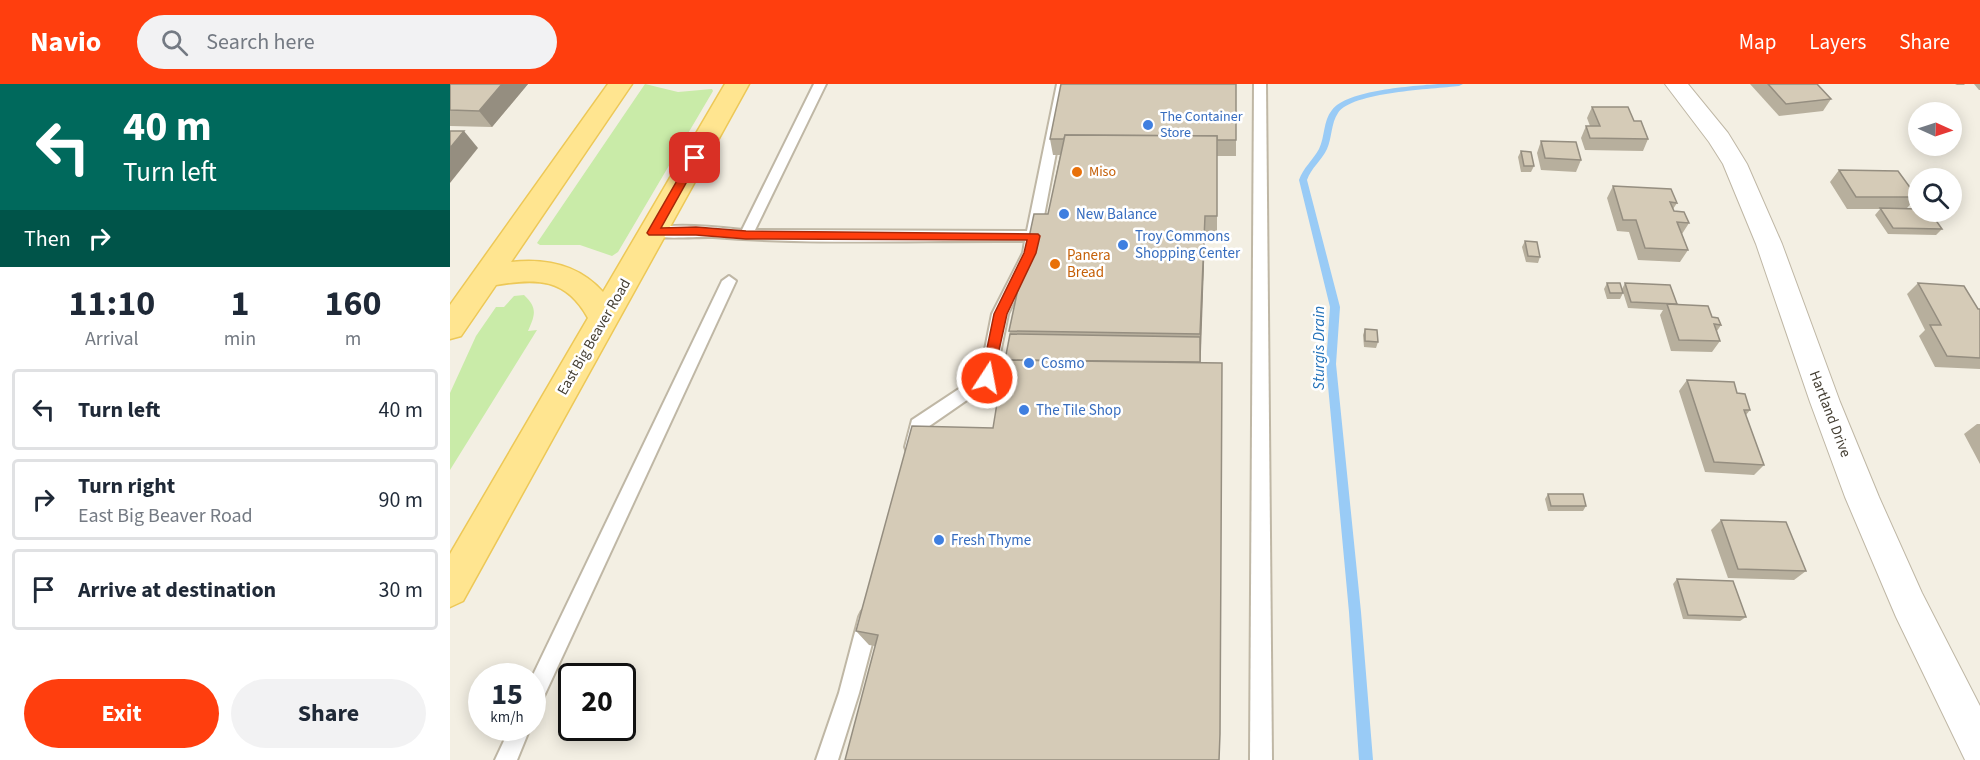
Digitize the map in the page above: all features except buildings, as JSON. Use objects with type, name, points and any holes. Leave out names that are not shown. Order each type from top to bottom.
[{"type":"main road","points":[[450,328],[620,84]]},
{"type":"main road","name":"East Big Beaver Road","points":[[450,589],[737,84]]},
{"type":"main road","points":[[486,276],[517,270],[539,269],[556,272],[585,290],[596,301],[604,319]]},
{"type":"street","name":"Hartland Drive","points":[[1676,84],[1719,138],[1735,164],[1769,244],[1825,402],[1862,497],[1910,605],[1980,748]]},
{"type":"lane","points":[[746,235],[820,84]]},
{"type":"lane","points":[[909,460],[918,425],[987,378],[1000,314],[1030,253],[1063,84]]},
{"type":"lane","points":[[1260,84],[1261,760]]},
{"type":"lane","points":[[653,233],[696,231],[746,235],[1034,236]]},
{"type":"lane","points":[[546,670],[729,281]]},
{"type":"lane","points":[[827,760],[849,693],[872,606]]},
{"type":"lane","points":[[506,760],[514,741]]},
{"type":"green space","points":[[645,84],[678,92],[712,89],[713,91],[618,252],[612,256],[580,245],[540,245],[537,243]]},
{"type":"green space","points":[[524,295],[532,304],[534,312],[528,331],[537,330],[450,470],[450,393],[476,336],[496,307],[504,307],[514,296]]},
{"type":"waterway","name":"Sturgis Drain","points":[[1366,760],[1355,612],[1331,364],[1335,307],[1303,180],[1323,149],[1333,113],[1345,103],[1376,94],[1459,84]]},
{"type":"place","name":"The Container Store","points":[[1148,125]]},
{"type":"place","name":"Miso","points":[[1077,172]]},
{"type":"place","name":"New Balance","points":[[1064,214]]},
{"type":"place","name":"Troy Commons Shopping Center","points":[[1123,245]]},
{"type":"place","name":"Panera Bread","points":[[1055,264]]},
{"type":"place","name":"Cosmo","points":[[1029,363]]},
{"type":"place","name":"The Tile Shop","points":[[1024,410]]},
{"type":"place","name":"Fresh Thyme","points":[[939,540]]},
{"type":"route","points":[[695,158],[653,233],[696,231],[746,235],[1034,236],[1030,253],[1000,314],[987,378]]}]
